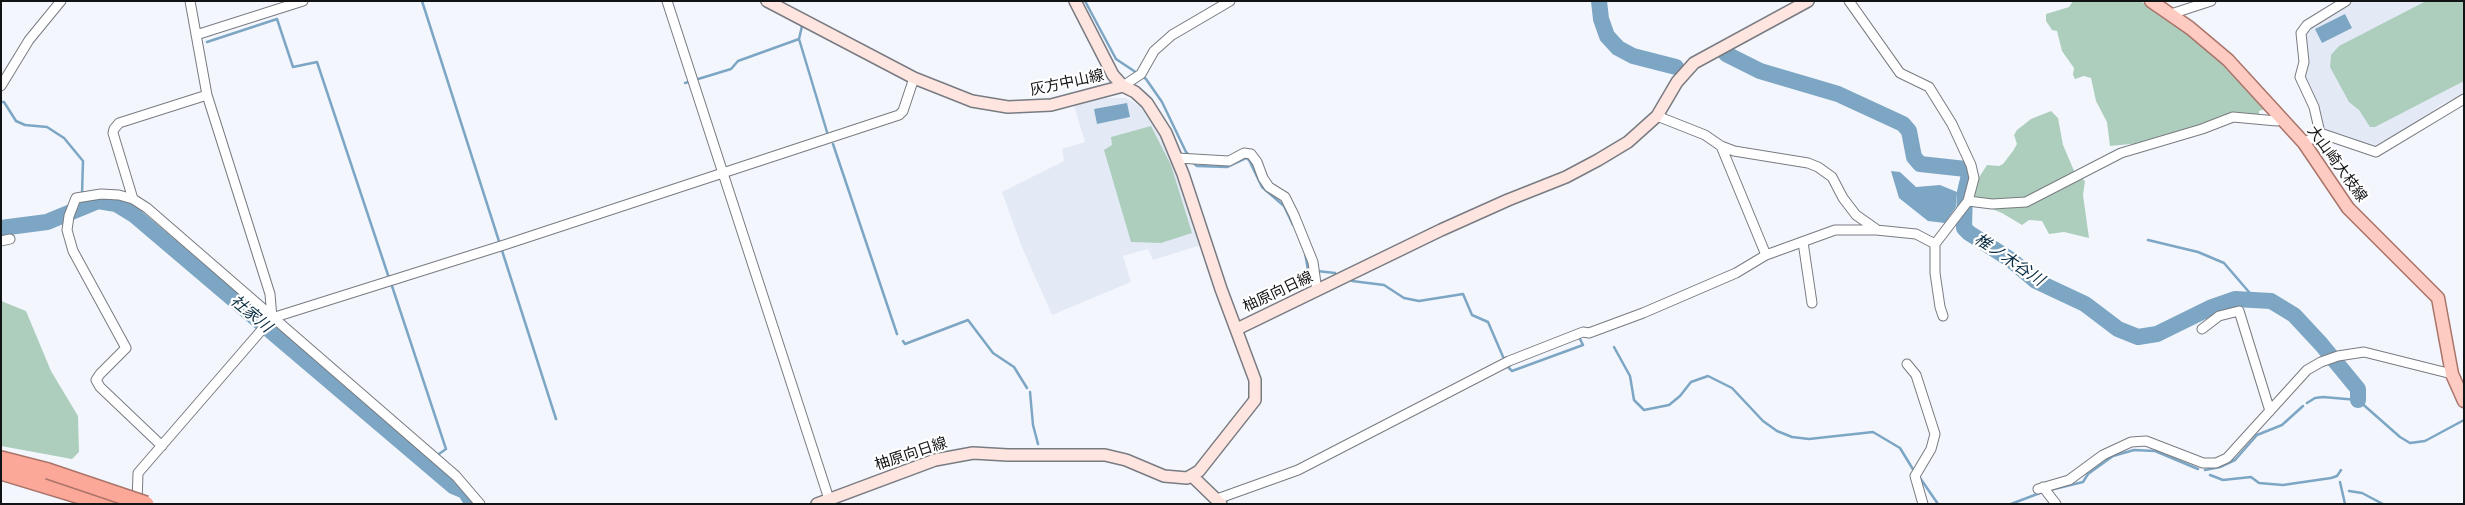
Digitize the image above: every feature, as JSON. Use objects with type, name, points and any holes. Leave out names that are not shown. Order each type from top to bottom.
[{"type":"highway","points":[[1,459],[107,504]]},
{"type":"highway","points":[[1,472],[47,478],[146,504]]},
{"type":"main road","name":"灰方中山線","points":[[766,1],[914,78],[972,101],[1008,107],[1051,105],[1123,86],[1135,92],[1147,103],[1166,132],[1177,158],[1220,289],[1237,328]]},
{"type":"main road","points":[[1075,1],[1110,71],[1123,86]]},
{"type":"main road","name":"柚原向日線","points":[[817,504],[935,460],[973,453],[1105,455],[1126,460],[1164,476],[1178,478],[1192,476],[1238,424],[1255,400],[1255,380],[1237,328],[1508,200],[1566,177],[1628,142],[1657,116],[1678,82],[1694,64],[1796,4],[1808,1]]},
{"type":"main road","name":"大山崎大枝線","points":[[2150,1],[2172,14],[2228,60],[2304,143],[2348,208],[2438,298],[2452,374],[2464,401]]},
{"type":"main road","points":[[1192,476],[1219,501]]},
{"type":"street","points":[[1,86],[29,40],[61,1]]},
{"type":"street","points":[[190,1],[207,95],[270,294],[272,318]]},
{"type":"street","points":[[196,35],[303,1]]},
{"type":"street","points":[[667,1],[829,499]]},
{"type":"street","points":[[1123,86],[1141,74],[1154,50],[1172,35],[1230,1]]},
{"type":"street","points":[[1849,1],[1900,73],[1928,87],[1952,124],[1971,165],[1974,178],[1965,205],[1936,244],[1935,273],[1940,307],[1944,316]]},
{"type":"street","points":[[2172,14],[2211,1]]},
{"type":"street","points":[[2320,133],[2314,107],[2300,77],[2304,62],[2301,33],[2307,25],[2346,1]]},
{"type":"street","points":[[137,504],[138,473],[272,318],[495,248],[899,115],[903,110],[914,78]]},
{"type":"street","points":[[133,198],[114,129],[119,123],[207,95]]},
{"type":"street","points":[[2320,133],[2376,152],[2464,99]]},
{"type":"street","points":[[1657,116],[1706,135],[1721,146],[1734,151],[1808,163],[1818,167],[1832,176],[1843,198],[1856,214],[1876,230]]},
{"type":"street","points":[[1965,205],[2026,202],[2121,152],[2202,129],[2233,117],[2277,120],[2281,118]]},
{"type":"street","points":[[2304,143],[2320,133]]},
{"type":"street","points":[[1721,146],[1766,254]]},
{"type":"street","points":[[1177,158],[1229,161],[1244,153],[1251,154],[1269,187],[1285,197],[1294,215],[1313,262],[1317,291]]},
{"type":"street","points":[[162,446],[96,380],[126,348],[86,277],[74,251],[67,230],[69,216],[76,198],[101,194],[133,198],[147,208],[456,476],[480,504]]},
{"type":"street","points":[[1219,501],[1298,470],[1506,363],[1583,332],[1589,333],[1643,313],[1736,273],[1766,254],[1834,230],[1876,230],[1916,234],[1936,244]]},
{"type":"street","points":[[1803,242],[1812,303]]},
{"type":"street","points":[[2202,329],[2219,316],[2240,311],[2270,411]]},
{"type":"street","points":[[2056,504],[2040,488],[2069,480],[2102,455],[2131,442],[2146,441],[2204,463],[2216,462],[2226,458],[2308,370],[2321,362],[2338,356],[2364,352],[2452,374]]},
{"type":"street","points":[[1907,364],[1916,375],[1935,434],[1931,449],[1917,473],[1923,504]]},
{"type":"shaded area","points":[[2351,1],[2464,1],[2464,94],[2442,104],[2410,126],[2373,147],[2347,136],[2324,130],[2304,76],[2305,34],[2308,27]]},
{"type":"shaded area","points":[[1104,98],[1126,98],[1150,112],[1172,158],[1201,245],[1153,260],[1148,249],[1123,256],[1131,282],[1052,315],[1021,245],[1002,192],[1064,161],[1062,149],[1085,142],[1074,106]]},
{"type":"green space","points":[[2073,1],[2140,1],[2209,43],[2265,109],[2259,111],[2259,116],[2141,143],[2110,146],[2107,122],[2096,101],[2091,78],[2084,76],[2075,79],[2073,75],[2074,68],[2062,51],[2057,31],[2052,30],[2046,21],[2046,14],[2069,7]]},
{"type":"green space","points":[[2426,1],[2464,1],[2464,81],[2375,127],[2370,127],[2359,110],[2349,102],[2330,67],[2331,55],[2339,46]]},
{"type":"green space","points":[[2051,111],[2058,118],[2063,145],[2075,173],[2085,181],[2083,195],[2089,238],[2064,232],[2049,234],[2042,221],[2029,220],[2022,225],[2002,213],[1972,201],[1978,179],[1987,165],[1999,166],[2003,164],[2013,151],[2017,144],[2014,135],[2017,130],[2031,119]]},
{"type":"green space","points":[[1151,126],[1171,165],[1192,233],[1161,243],[1131,242],[1104,150],[1112,145],[1111,137]]},
{"type":"green space","points":[[1,301],[26,311],[51,371],[78,416],[79,452],[72,459],[1,446]]},
{"type":"water","points":[[2345,14],[2352,28],[2322,43],[2315,29]]},
{"type":"water","points":[[1127,103],[1130,117],[1097,124],[1094,109]]},
{"type":"water","points":[[1891,171],[1900,172],[1916,187],[1940,185],[1957,192],[1956,207],[1945,223],[1928,221],[1899,198]]},
{"type":"waterway","points":[[422,1],[556,419]]},
{"type":"waterway","points":[[1085,1],[1116,59],[1137,73]]},
{"type":"waterway","name":"椎ノ木谷川","points":[[1599,1],[1601,19],[1607,36],[1618,48],[1633,56],[1676,67]]},
{"type":"waterway","points":[[207,42],[277,19],[293,67],[317,62],[389,278]]},
{"type":"waterway","points":[[802,26],[799,39],[827,132]]},
{"type":"waterway","points":[[685,83],[731,69],[738,61],[799,39]]},
{"type":"waterway","name":"椎ノ木谷川","points":[[1726,54],[1760,71],[1838,94],[1903,124],[1909,131],[1914,157],[1920,164],[1966,169],[1969,175],[1965,192],[1964,228],[1969,233],[2011,260],[2036,281],[2085,304],[2118,329],[2138,337],[2157,334],[2212,307],[2235,299],[2271,301],[2294,315],[2321,344],[2358,389],[2358,400]]},
{"type":"waterway","points":[[1142,76],[1162,102],[1186,152],[1190,156]]},
{"type":"waterway","points":[[1,102],[4,102],[16,121],[25,125],[47,127],[64,138],[83,161],[82,194]]},
{"type":"waterway","points":[[833,144],[897,334]]},
{"type":"waterway","points":[[1192,162],[1197,166],[1227,167],[1246,158],[1249,160],[1262,187],[1284,206],[1293,225]]},
{"type":"waterway","points":[[82,200],[83,206]]},
{"type":"waterway","name":"社家川","points":[[1,228],[47,222],[98,201],[116,204],[134,215],[453,486],[465,491],[473,504]]},
{"type":"waterway","points":[[2148,240],[2198,252],[2224,263],[2255,299]]},
{"type":"waterway","points":[[1305,253],[1308,270],[1312,270]]},
{"type":"waterway","points":[[1317,271],[1335,273]]},
{"type":"waterway","points":[[1352,281],[1384,285],[1404,298],[1419,301],[1463,294],[1472,315],[1488,322],[1507,366],[1512,371],[1583,345],[1580,339]]},
{"type":"waterway","points":[[391,283],[446,449],[436,456]]},
{"type":"waterway","points":[[903,341],[905,344],[968,320],[993,353],[1014,367],[1027,388]]},
{"type":"waterway","points":[[1614,347],[1630,376],[1634,400],[1644,410],[1669,405],[1680,396],[1691,382],[1708,376],[1732,388],[1763,421],[1777,431],[1792,437],[1809,439],[1873,432],[1900,448],[1914,471]]},
{"type":"waterway","points":[[1030,392],[1033,425],[1038,444]]},
{"type":"waterway","points":[[2307,403],[2315,398],[2323,397],[2358,400],[2400,437],[2410,443],[2425,441],[2464,420]]},
{"type":"waterway","points":[[2205,470],[2220,467],[2235,460],[2257,435],[2282,425],[2303,406]]},
{"type":"waterway","points":[[2050,490],[2083,482],[2088,474],[2113,456],[2134,450],[2155,451],[2198,469]]},
{"type":"waterway","points":[[2210,475],[2223,480],[2251,477],[2259,483],[2283,485],[2331,478],[2337,476],[2341,470]]},
{"type":"waterway","points":[[1918,475],[1938,504]]},
{"type":"waterway","points":[[2340,482],[2345,504]]},
{"type":"waterway","points":[[2349,491],[2362,493],[2383,504]]},
{"type":"waterway","points":[[2011,504],[2040,493]]}]
